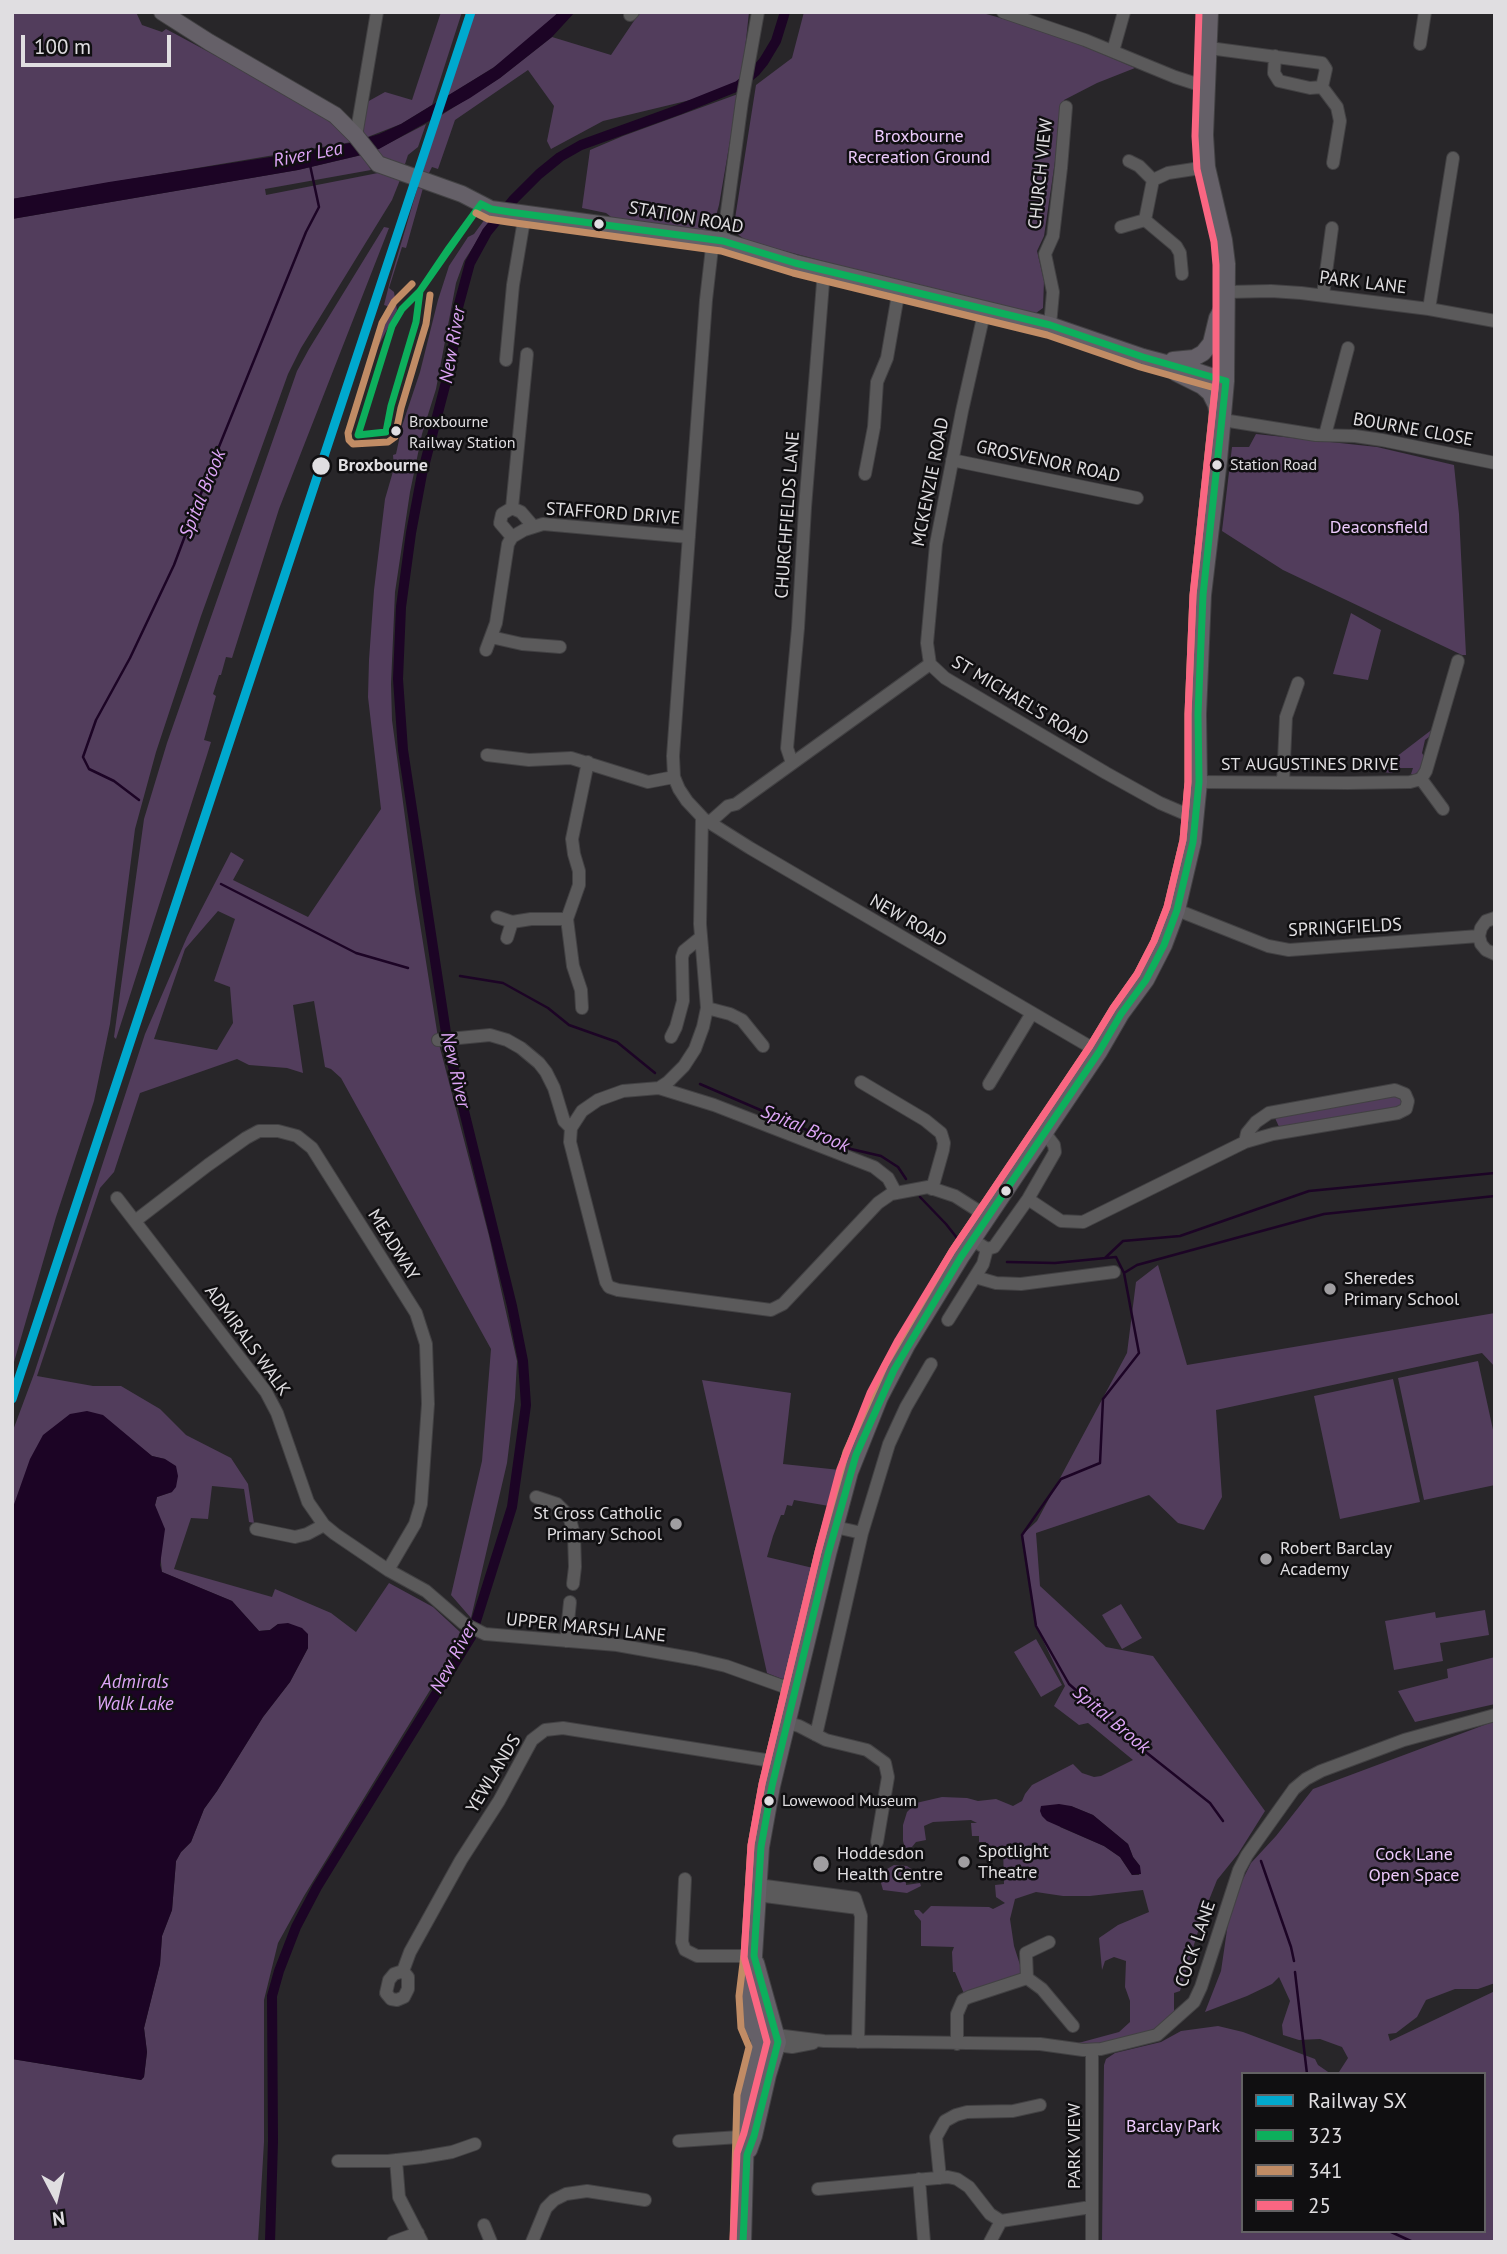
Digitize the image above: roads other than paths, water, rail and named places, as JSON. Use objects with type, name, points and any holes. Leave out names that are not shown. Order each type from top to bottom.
[{"type":"main road","name":"STATION ROAD","points":[[162,12],[358,129],[378,164],[510,212],[718,240],[824,270],[1050,325],[1143,357],[1196,370],[1226,381]]},
{"type":"main road","points":[[743,2242],[749,2136],[770,2041],[751,2025],[749,2008],[764,1829],[835,1527],[856,1455],[894,1370],[980,1244],[988,1217],[1146,980],[1164,945],[1177,910],[1193,842],[1199,782],[1198,714],[1203,595],[1226,381],[1227,264],[1207,167],[1205,135],[1210,12]]},
{"type":"main road","points":[[1143,357],[1178,360],[1202,354],[1211,344],[1217,318],[1227,296]]},
{"type":"main road","points":[[1143,357],[1202,386],[1210,393],[1218,412],[1221,439]]},
{"type":"main road","points":[[1210,393],[1226,381]]},
{"type":"street","points":[[358,129],[377,12]]},
{"type":"street","points":[[487,755],[529,760],[563,757],[588,762],[648,782],[674,777],[673,756],[706,300],[758,12]]},
{"type":"street","points":[[1003,12],[1206,87]]},
{"type":"street","points":[[1113,51],[1124,12]]},
{"type":"street","points":[[1420,44],[1425,12]]},
{"type":"street","points":[[1209,48],[1322,63],[1326,69],[1322,87],[1339,114],[1333,163]]},
{"type":"street","points":[[1275,56],[1274,72],[1279,81],[1310,88],[1322,87]]},
{"type":"street","name":"CHURCH VIEW","points":[[1050,325],[1053,292],[1045,254],[1053,236],[1062,168],[1066,107]]},
{"type":"street","points":[[1429,309],[1453,158]]},
{"type":"street","points":[[1129,161],[1153,180]]},
{"type":"street","points":[[1153,180],[1168,173],[1207,167]]},
{"type":"street","points":[[1145,220],[1153,180]]},
{"type":"street","points":[[506,360],[513,285],[510,212]]},
{"type":"street","points":[[1121,227],[1145,220]]},
{"type":"street","points":[[1145,220],[1176,246],[1180,253],[1182,274]]},
{"type":"street","points":[[1323,295],[1332,228]]},
{"type":"street","name":"CHURCHFIELDS LANE","points":[[792,763],[787,748],[824,270]]},
{"type":"street","points":[[865,474],[874,427],[875,390],[887,358],[899,289]]},
{"type":"street","name":"PARK LANE","points":[[1227,296],[1271,291],[1323,295],[1495,321]]},
{"type":"street","name":"MCKENZIE ROAD","points":[[930,664],[927,643],[934,559],[952,460],[985,309]]},
{"type":"street","name":"BOURNE CLOSE","points":[[1325,435],[1348,348]]},
{"type":"street","points":[[486,650],[496,623],[508,544],[512,537],[500,523],[502,514],[512,508],[527,354]]},
{"type":"street","name":"BOURNE CLOSE","points":[[1223,420],[1325,435],[1382,440],[1495,463]]},
{"type":"street","name":"GROSVENOR ROAD","points":[[952,460],[1137,498]]},
{"type":"street","name":"STAFFORD DRIVE","points":[[512,508],[521,512],[533,526]]},
{"type":"street","name":"STAFFORD DRIVE","points":[[512,537],[543,524],[690,537]]},
{"type":"street","points":[[491,637],[522,644],[560,647]]},
{"type":"street","name":"ST AUGUSTINES DRIVE","points":[[1199,782],[1410,782],[1421,779],[1426,771],[1458,661]]},
{"type":"street","name":"ST MICHAEL'S ROAD","points":[[706,820],[736,804],[930,664],[945,678],[1106,773],[1160,803],[1195,818]]},
{"type":"street","points":[[1283,782],[1286,716],[1298,683]]},
{"type":"street","points":[[582,1008],[581,989],[573,967],[567,919],[579,879],[572,847],[574,824],[588,762]]},
{"type":"street","name":"NEW ROAD","points":[[674,777],[687,802],[706,820],[1099,1052]]},
{"type":"street","name":"ST AUGUSTINES DRIVE","points":[[1421,779],[1443,809]]},
{"type":"street","points":[[726,832],[736,804]]},
{"type":"street","points":[[659,1088],[684,1066],[695,1049],[707,1007],[699,903],[706,820]]},
{"type":"street","name":"SPRINGFIELDS","points":[[1177,910],[1268,946],[1289,950],[1479,936]]},
{"type":"street","points":[[497,917],[512,922],[537,918],[567,919]]},
{"type":"street","points":[[1495,918],[1486,921],[1479,936],[1486,950],[1495,954]]},
{"type":"street","points":[[507,938],[512,922]]},
{"type":"street","points":[[671,1037],[681,1008],[682,957],[684,951],[700,938]]},
{"type":"street","points":[[707,1007],[742,1020],[764,1046]]},
{"type":"street","points":[[989,1084],[1032,1013]]},
{"type":"street","points":[[438,1040],[491,1035],[501,1037],[521,1048],[539,1063],[552,1082],[564,1121],[571,1128]]},
{"type":"street","points":[[861,1082],[925,1119],[941,1133],[943,1150],[932,1189]]},
{"type":"street","points":[[896,1193],[888,1178],[874,1167],[715,1105],[659,1088],[623,1091],[598,1100],[582,1111],[571,1128],[570,1142],[606,1282],[609,1287],[618,1290],[771,1310],[783,1304],[878,1203],[896,1193],[923,1187],[932,1189],[955,1196],[988,1217]]},
{"type":"street","points":[[1028,1199],[1061,1220],[1083,1222],[1245,1142],[1273,1134],[1398,1113],[1406,1109],[1408,1101],[1405,1094],[1395,1090],[1269,1113],[1256,1122],[1247,1133],[1245,1142]]},
{"type":"street","points":[[1269,1113],[1273,1134]]},
{"type":"street","name":"MEADWAY","points":[[135,1221],[208,1165],[259,1131],[278,1131],[296,1136],[312,1148],[416,1313],[426,1344],[428,1404],[421,1504],[415,1524],[387,1570]]},
{"type":"street","points":[[948,1320],[985,1260],[980,1244],[998,1245],[1055,1152],[1054,1144],[1044,1132]]},
{"type":"street","name":"ADMIRALS WALK","points":[[117,1198],[266,1392],[277,1413],[304,1494],[324,1525],[387,1570]]},
{"type":"street","points":[[975,1277],[996,1283],[1021,1284],[1114,1272]]},
{"type":"street","points":[[816,1735],[862,1533],[889,1444],[906,1407],[932,1364]]},
{"type":"street","points":[[536,1497],[557,1504],[569,1516],[574,1534],[573,1584]]},
{"type":"street","points":[[256,1529],[295,1536],[307,1534],[324,1525]]},
{"type":"street","points":[[835,1527],[862,1533]]},
{"type":"street","name":"UPPER MARSH LANE","points":[[387,1570],[426,1591],[463,1623],[485,1634],[617,1645],[696,1659],[726,1666],[796,1691]]},
{"type":"street","points":[[566,1641],[570,1602]]},
{"type":"street","name":"COCK LANE","points":[[770,2041],[1040,2043],[1092,2050],[1157,2035],[1194,2002],[1239,1870],[1294,1789],[1321,1771],[1404,1740],[1495,1715]]},
{"type":"street","points":[[788,1723],[826,1740],[867,1750],[884,1763],[888,1777],[877,1842]]},
{"type":"street","name":"YEWLANDS","points":[[403,1971],[410,1952],[461,1860],[499,1801],[532,1740],[545,1730],[563,1728],[778,1762]]},
{"type":"street","points":[[685,1878],[682,1942],[685,1950],[697,1956],[754,1956]]},
{"type":"street","points":[[757,1890],[857,1903],[861,1916],[858,2042]]},
{"type":"street","points":[[1027,1978],[1027,1953],[1049,1942]]},
{"type":"street","points":[[1027,1978],[1042,1989],[1073,2026]]},
{"type":"street","points":[[957,2044],[957,2014],[963,2000],[1027,1978]]},
{"type":"street","name":"PARK VIEW","points":[[1092,2050],[1093,2242]]},
{"type":"street","points":[[940,2178],[936,2137],[945,2121],[967,2112],[1013,2111],[1040,2105]]},
{"type":"street","points":[[679,2141],[749,2136]]},
{"type":"street","points":[[338,2161],[396,2160],[444,2154],[475,2144]]},
{"type":"street","points":[[393,2242],[420,2238],[398,2196],[396,2160]]},
{"type":"street","points":[[818,2189],[953,2178],[975,2192],[990,2214],[1001,2221],[1091,2207]]},
{"type":"street","points":[[919,2179],[924,2242]]},
{"type":"street","points":[[532,2242],[546,2208],[566,2194],[595,2192],[624,2199],[645,2200]]},
{"type":"street","points":[[990,2242],[1001,2221]]},
{"type":"street","points":[[484,2225],[491,2242]]},
{"type":"water","name":"River Lea","points":[[559,12],[575,12],[552,37],[500,78],[379,149],[298,170],[12,219],[12,199],[296,153],[350,143],[379,134],[401,124],[493,68]]},
{"type":"water","name":"Admirals Walk Lake","points":[[87,1411],[103,1415],[152,1456],[165,1459],[176,1466],[176,1487],[172,1492],[157,1497],[155,1505],[165,1529],[160,1565],[162,1572],[232,1601],[259,1631],[288,1623],[302,1628],[308,1634],[308,1648],[290,1682],[263,1717],[204,1809],[191,1842],[176,1861],[172,1910],[162,1936],[160,1964],[144,2028],[147,2052],[144,2077],[141,2080],[12,2059],[12,1510],[30,1459],[43,1435],[70,1414]]},
{"type":"water","points":[[1059,1804],[1093,1815],[1128,1844],[1140,1866],[1141,1874],[1132,1875],[1120,1857],[1104,1846],[1047,1821],[1042,1816],[1041,1806]]},
{"type":"waterway","name":"New River","points":[[270,2242],[273,2141],[272,1996],[279,1971],[296,1927],[317,1887],[471,1637],[512,1507],[526,1405],[523,1361],[512,1306],[448,1046],[403,750],[398,679],[401,607],[411,533],[422,474],[452,359],[456,315],[470,263],[487,232],[539,174],[581,145],[738,86],[764,61],[776,41],[785,12]]},
{"type":"waterway","name":"Spital Brook","points":[[139,800],[114,781],[89,769],[83,757],[96,720],[130,658],[174,565],[214,459],[306,232],[319,207],[310,165]]},
{"type":"waterway","name":"Spital Brook","points":[[221,884],[356,953],[408,968]]},
{"type":"waterway","name":"Spital Brook","points":[[460,976],[503,983],[548,1008],[569,1025],[617,1042],[655,1073]]},
{"type":"waterway","name":"Spital Brook","points":[[700,1084],[851,1149],[881,1156],[898,1167],[906,1179]]},
{"type":"waterway","points":[[1105,1258],[1123,1241],[1180,1236],[1309,1191],[1495,1173]]},
{"type":"waterway","points":[[1124,1273],[1137,1265],[1324,1214],[1495,1196]]},
{"type":"waterway","name":"Spital Brook","points":[[920,1197],[957,1238]]},
{"type":"waterway","name":"Spital Brook","points":[[1007,1262],[1055,1263],[1116,1257],[1124,1273],[1139,1353],[1103,1399],[1100,1463],[1061,1479],[1022,1535],[1036,1626],[1069,1684],[1147,1753],[1210,1803],[1223,1821]]},
{"type":"waterway","name":"Spital Brook","points":[[1261,1861],[1294,1961]]},
{"type":"waterway","name":"Spital Brook","points":[[1295,1972],[1307,2072]]},
{"type":"waterway","name":"Spital Brook","points":[[1393,2233],[1413,2242]]},
{"type":"rail line","name":"SX","points":[[12,1399],[471,12]]},
{"type":"place","name":"Broxbourne Railway Station","points":[[396,431]]},
{"type":"place","name":"Station Road","points":[[1217,465]]},
{"type":"place","name":"Broxbourne","points":[[321,466]]},
{"type":"place","name":"Sheredes Primary School","points":[[1330,1289]]},
{"type":"place","name":"St Cross Catholic Primary School","points":[[676,1524]]},
{"type":"place","name":"Robert Barclay Academy","points":[[1266,1559]]},
{"type":"place","name":"Lowewood Museum","points":[[769,1801]]},
{"type":"place","name":"Spotlight Theatre","points":[[964,1862]]},
{"type":"place","name":"Hoddesdon Health Centre","points":[[821,1864]]},
{"type":"park label","name":"Broxbourne Recreation Ground","points":[[919,147]]},
{"type":"park label","name":"Deaconsfield","points":[[1379,528]]},
{"type":"park label","name":"Cock Lane Open Space","points":[[1414,1865]]},
{"type":"park label","name":"Barclay Park","points":[[1173,2127]]}]
